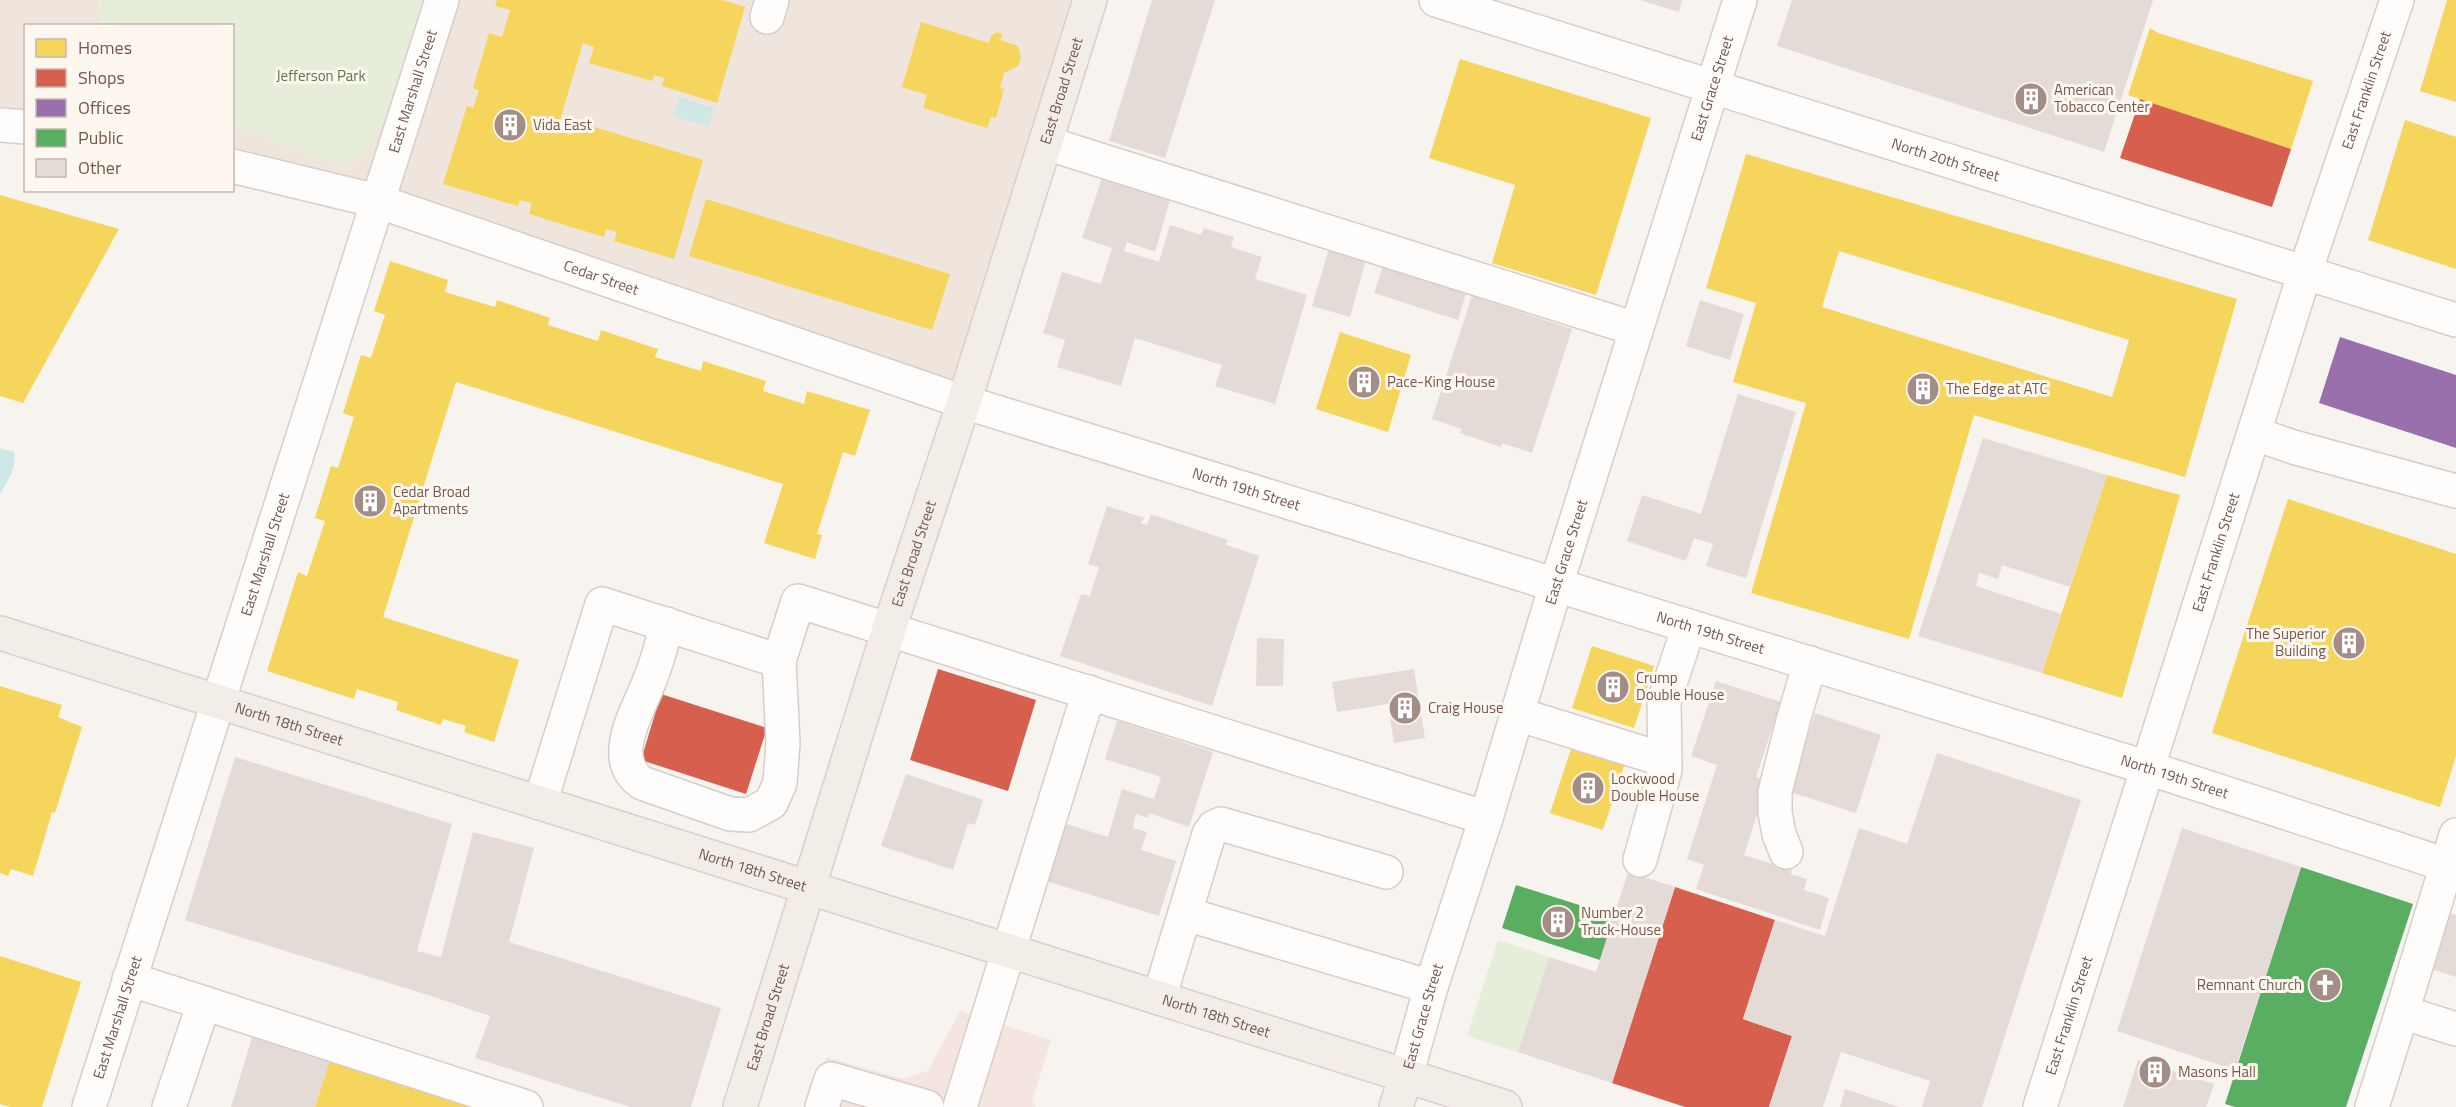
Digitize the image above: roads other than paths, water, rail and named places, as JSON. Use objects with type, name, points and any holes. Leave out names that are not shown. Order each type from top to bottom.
[{"type":"main road","name":"East Broad Street","points":[[740,1107],[889,629],[964,402],[1090,0]]},
{"type":"main road","name":"North 18th Street","points":[[0,633],[1505,1107]]},
{"type":"main road","name":"East Grace Street","points":[[1396,1107],[1406,1076]]},
{"type":"street","name":"East Marshall Street","points":[[89,1107],[441,0]]},
{"type":"street","name":"North 20th Street","points":[[1436,0],[2456,320]]},
{"type":"street","name":"East Grace Street","points":[[1406,1076],[1431,987],[1486,818],[1556,585],[1740,0]]},
{"type":"street","name":"East Franklin Street","points":[[2040,1107],[2305,272],[2397,0]]},
{"type":"street","points":[[0,125],[24,127]]},
{"type":"street","points":[[1046,143],[1636,329]]},
{"type":"street","name":"Cedar Street","points":[[234,166],[377,201],[964,402]]},
{"type":"street","name":"North 19th Street","points":[[964,402],[2148,768],[2453,856]]},
{"type":"street","points":[[2255,434],[2294,447],[2456,491]]},
{"type":"street","points":[[667,624],[653,671],[630,725],[626,760],[633,777],[642,783],[730,814],[750,815],[771,803],[780,783],[783,742],[779,661],[798,601],[1486,818]]},
{"type":"street","points":[[540,803],[602,604],[779,661]]},
{"type":"street","points":[[1640,860],[1665,770],[1664,702],[1689,626]]},
{"type":"street","points":[[1786,852],[1779,834],[1775,812],[1775,792],[1792,721],[1810,663]]},
{"type":"street","points":[[968,1105],[1009,950],[1089,692]]},
{"type":"street","points":[[1517,714],[1665,760]]},
{"type":"street","points":[[1159,998],[1209,834],[1214,826],[1221,824],[1386,872]]},
{"type":"street","points":[[2372,1107],[2453,856]]},
{"type":"street","points":[[1186,914],[1431,987]]},
{"type":"street","points":[[129,980],[526,1107]]},
{"type":"street","points":[[169,1107],[204,1003]]},
{"type":"street","points":[[2402,1012],[2456,1029]]},
{"type":"street","points":[[822,1107],[831,1079],[927,1107]]},
{"type":"place","name":"American Tobacco Center","points":[[2031,99]]},
{"type":"place","name":"Vida East","points":[[510,125]]},
{"type":"place","name":"Pace-King House","points":[[1364,382]]},
{"type":"place","name":"The Edge at ATC","points":[[1923,389]]},
{"type":"place","name":"Cedar Broad Apartments","points":[[370,501]]},
{"type":"place","name":"The Superior Building","points":[[2349,643]]},
{"type":"place","name":"Crump Double House","points":[[1613,687]]},
{"type":"place","name":"Craig House","points":[[1405,708]]},
{"type":"place","name":"Lockwood Double House","points":[[1588,788]]},
{"type":"place","name":"Number 2 Truck-House","points":[[1558,922]]},
{"type":"place","name":"Remnant Church","points":[[2325,985]]},
{"type":"place","name":"Masons Hall","points":[[2155,1072]]},
{"type":"park label","name":"Jefferson Park","points":[[321,76]]}]
